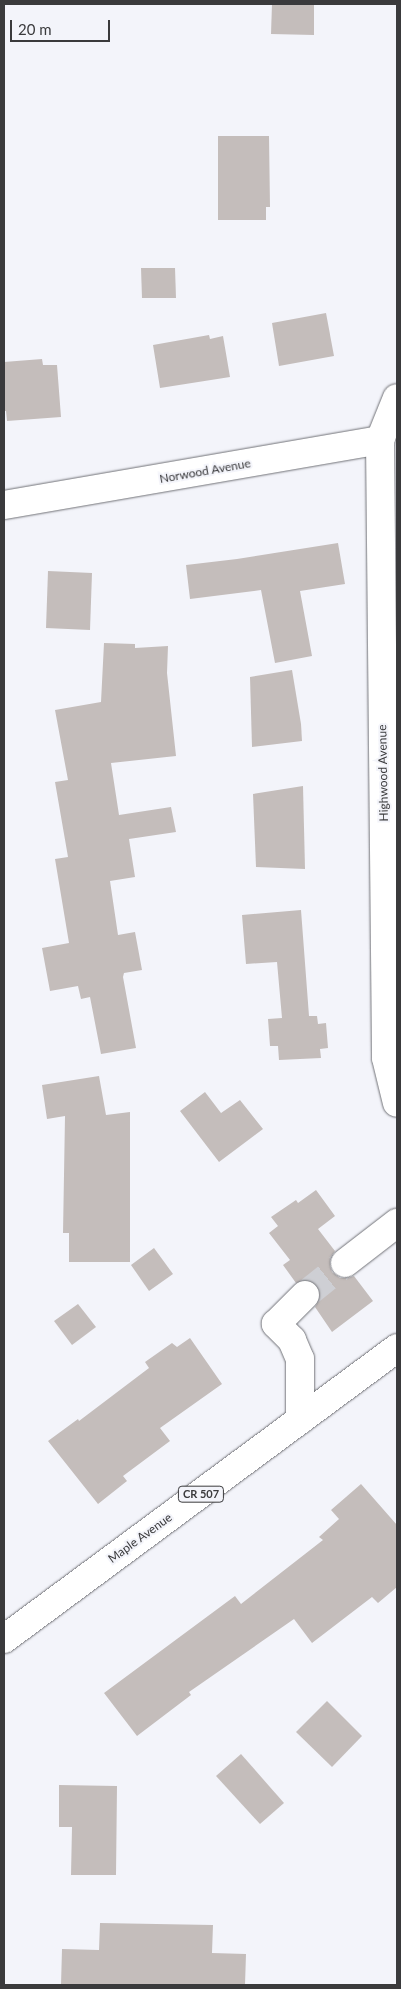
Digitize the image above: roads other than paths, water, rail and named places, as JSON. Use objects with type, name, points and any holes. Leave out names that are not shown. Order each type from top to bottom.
[{"type":"street","points":[[380,440],[394,407]]},
{"type":"street","name":"Norwood Avenue","points":[[4,505],[380,440]]},
{"type":"street","name":"Highwood Avenue","points":[[380,440],[386,1058],[397,1104]]},
{"type":"street","points":[[344,1263],[397,1223]]},
{"type":"street","points":[[300,1420],[300,1359],[292,1340],[276,1324],[305,1295]]},
{"type":"street","name":"Maple Avenue","points":[[4,1639],[397,1348]]},
{"type":"tunnel","points":[[305,1295],[345,1263]]}]
